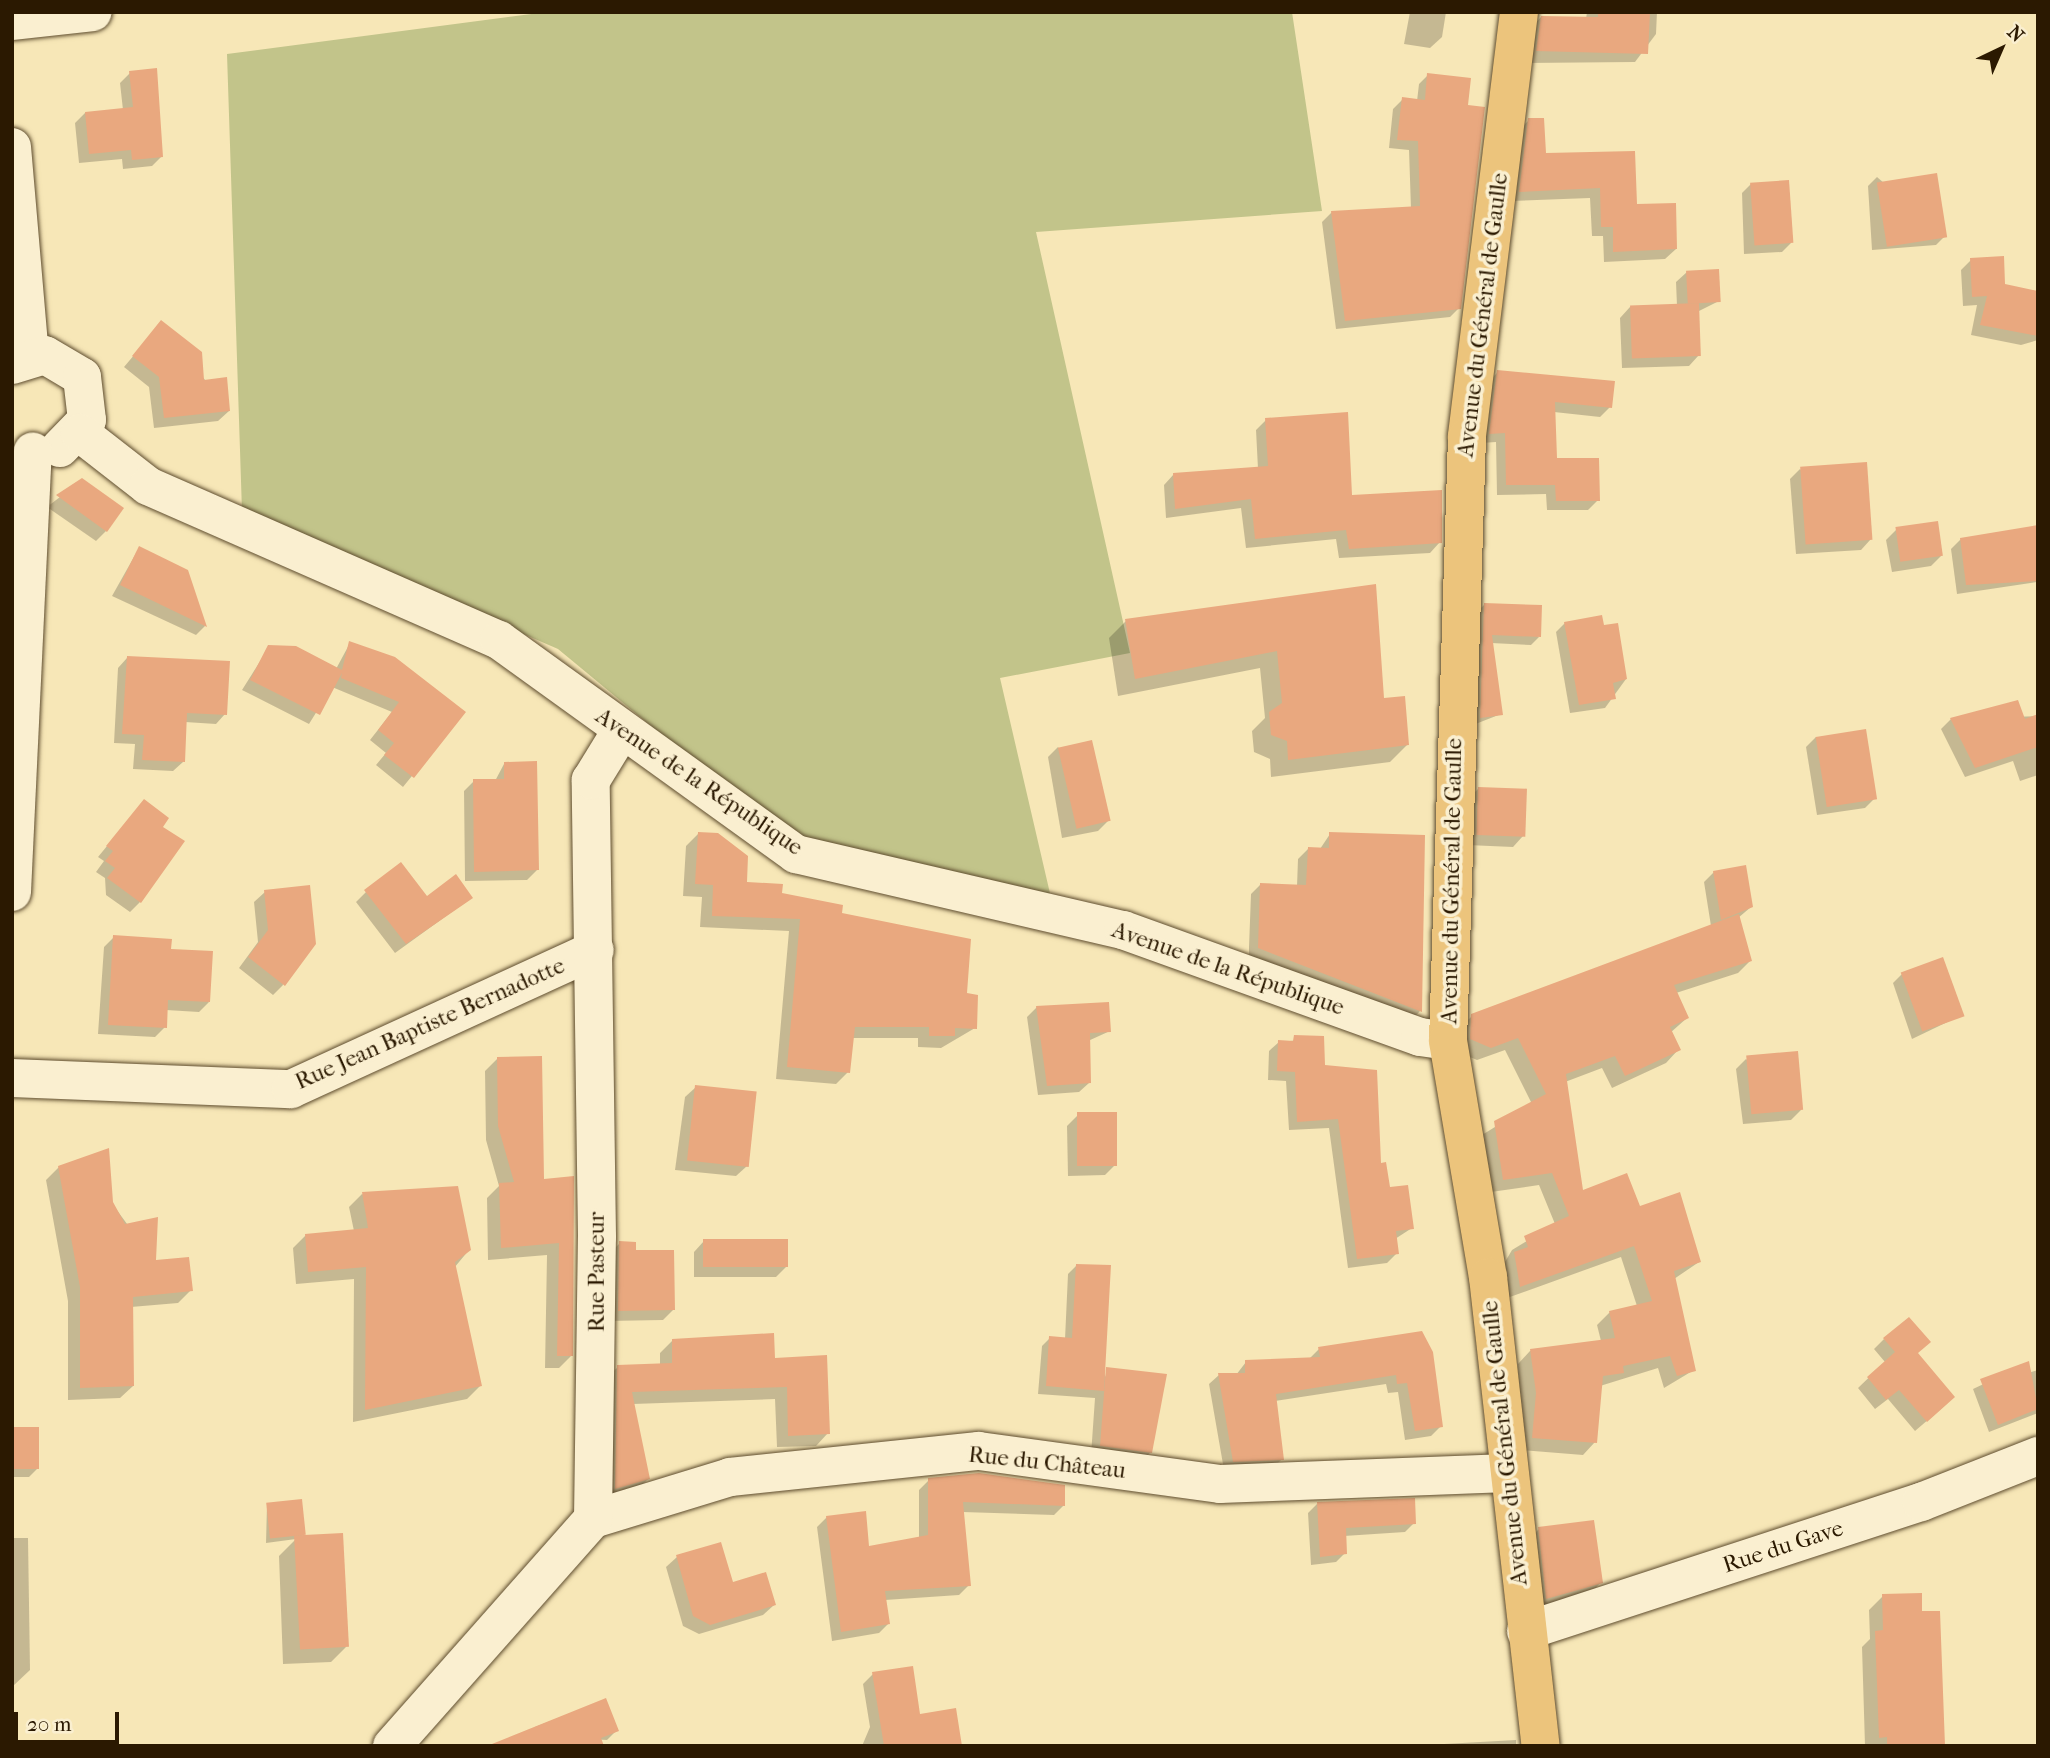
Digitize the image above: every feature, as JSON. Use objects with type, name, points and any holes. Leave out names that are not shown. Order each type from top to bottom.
[{"type":"main road","name":"Avenue du Général de Gaulle","points":[[1519,12],[1467,436],[1448,1041],[1488,1277],[1508,1473],[1541,1746]]},
{"type":"street","points":[[12,21],[93,12]]},
{"type":"street","points":[[12,147],[21,361],[60,358],[82,377],[90,405],[80,433],[59,448],[23,446],[12,892]]},
{"type":"street","name":"Avenue de la République","points":[[80,433],[148,486],[499,640],[621,731],[796,854],[1123,930],[1420,1037],[1448,1041]]},
{"type":"street","name":"Rue Pasteur","points":[[593,1519],[595,950],[591,780],[621,731]]},
{"type":"street","name":"Rue Jean Baptiste Bernadotte","points":[[12,1078],[291,1089],[595,950]]},
{"type":"street","name":"Rue du Château","points":[[593,1519],[730,1477],[979,1451],[1220,1484],[1508,1473]]},
{"type":"street","name":"Rue du Gave","points":[[1526,1631],[1921,1502],[2038,1456]]},
{"type":"street","points":[[392,1746],[593,1519]]},
{"type":"green space","points":[[547,12],[1292,12],[1322,211],[1036,232],[1130,653],[1000,678],[1052,902],[801,850],[558,649],[242,511],[227,54]]},
{"type":"building","points":[[1598,12],[1650,12],[1648,54],[1536,51],[1541,16],[1598,17]]},
{"type":"building","points":[[157,68],[163,157],[132,160],[131,150],[89,154],[85,112],[133,107],[129,71]]},
{"type":"building","points":[[1427,73],[1471,78],[1468,105],[1485,107],[1461,309],[1345,321],[1331,211],[1420,206],[1418,141],[1397,140],[1402,97],[1425,100]]},
{"type":"building","points":[[1528,118],[1544,118],[1546,153],[1635,151],[1637,204],[1676,203],[1677,249],[1613,252],[1613,227],[1601,227],[1600,188],[1519,192]]},
{"type":"building","points":[[1937,173],[1947,237],[1887,247],[1877,183]]},
{"type":"building","points":[[1789,180],[1793,243],[1754,246],[1750,183]]},
{"type":"building","points":[[2004,256],[2005,284],[2038,291],[2038,336],[1980,325],[1987,296],[1972,297],[1970,258]]},
{"type":"building","points":[[1719,269],[1721,302],[1688,304],[1686,271]]},
{"type":"building","points":[[1699,303],[1701,356],[1632,358],[1630,305]]},
{"type":"building","points":[[161,320],[202,352],[204,380],[227,377],[230,411],[164,418],[159,377],[132,356]]},
{"type":"building","points":[[1497,370],[1615,381],[1612,408],[1555,402],[1557,458],[1599,458],[1600,501],[1556,501],[1555,485],[1506,485],[1505,433],[1489,434]]},
{"type":"building","points":[[1348,412],[1352,495],[1442,490],[1442,543],[1349,549],[1346,530],[1255,539],[1251,499],[1175,509],[1173,473],[1268,466],[1265,418]]},
{"type":"building","points":[[1867,462],[1872,540],[1806,544],[1800,467]]},
{"type":"building","points":[[82,478],[124,508],[107,532],[56,495]]},
{"type":"building","points":[[1938,521],[1943,556],[1900,562],[1895,527]]},
{"type":"building","points":[[2038,525],[2038,581],[1966,585],[1960,538]]},
{"type":"building","points":[[139,546],[188,570],[207,627],[120,585]]},
{"type":"building","points":[[1376,584],[1384,698],[1405,696],[1409,745],[1288,760],[1287,741],[1271,735],[1269,712],[1282,703],[1277,651],[1135,679],[1125,619]]},
{"type":"building","points":[[1484,603],[1542,605],[1541,637],[1492,635],[1503,715],[1480,718]]},
{"type":"building","points":[[1602,615],[1604,625],[1618,623],[1627,679],[1613,683],[1616,699],[1579,705],[1564,622]]},
{"type":"building","points":[[349,641],[395,657],[466,712],[414,778],[384,755],[394,743],[378,730],[399,702],[341,678],[342,673],[320,715],[250,680],[268,645],[296,646],[342,670]]},
{"type":"building","points":[[127,656],[230,661],[227,715],[187,713],[185,762],[142,760],[144,735],[122,734]]},
{"type":"building","points":[[2018,700],[2025,719],[2038,714],[2038,747],[1975,768],[1950,718]]},
{"type":"building","points":[[1866,729],[1877,799],[1827,807],[1816,737]]},
{"type":"building","points":[[1092,740],[1111,821],[1077,829],[1058,748]]},
{"type":"building","points":[[537,761],[539,870],[474,872],[473,779],[504,779],[504,762]]},
{"type":"building","points":[[1478,787],[1527,789],[1525,837],[1476,835]]},
{"type":"building","points":[[144,799],[169,818],[163,827],[185,841],[141,903],[107,878],[115,868],[105,861],[113,851],[106,846]]},
{"type":"building","points":[[698,832],[718,833],[748,856],[747,882],[783,884],[782,893],[843,905],[842,913],[971,939],[967,993],[978,995],[977,1029],[955,1028],[955,1036],[929,1036],[929,1027],[855,1027],[850,1073],[787,1067],[800,919],[712,916],[713,885],[695,884]]},
{"type":"building","points":[[1329,832],[1425,835],[1422,1012],[1258,948],[1260,883],[1306,885],[1308,847],[1329,848]]},
{"type":"building","points":[[401,862],[427,896],[456,874],[473,898],[406,944],[364,890]]},
{"type":"building","points":[[1746,865],[1753,907],[1721,920],[1713,871]]},
{"type":"building","points":[[310,885],[316,944],[285,986],[248,957],[268,930],[264,890]]},
{"type":"building","points":[[1739,914],[1752,961],[1674,985],[1689,1018],[1670,1027],[1681,1050],[1625,1076],[1615,1056],[1566,1074],[1583,1190],[1627,1173],[1640,1206],[1680,1192],[1701,1262],[1674,1271],[1696,1371],[1677,1376],[1670,1356],[1623,1366],[1624,1373],[1603,1376],[1597,1443],[1532,1438],[1536,1393],[1530,1349],[1615,1338],[1609,1311],[1652,1301],[1634,1246],[1520,1287],[1514,1252],[1528,1247],[1524,1236],[1569,1216],[1552,1173],[1503,1180],[1494,1121],[1546,1094],[1518,1038],[1491,1048],[1470,1039],[1471,1014]]},
{"type":"building","points":[[113,935],[172,939],[171,949],[213,951],[210,1002],[168,1000],[167,1028],[108,1025]]},
{"type":"building","points":[[1943,957],[1965,1016],[1922,1032],[1901,972]]},
{"type":"building","points":[[1109,1002],[1111,1032],[1090,1033],[1091,1083],[1047,1086],[1036,1006]]},
{"type":"building","points":[[1294,1035],[1324,1036],[1325,1065],[1377,1070],[1381,1163],[1386,1162],[1390,1187],[1408,1185],[1414,1229],[1396,1231],[1399,1254],[1357,1259],[1338,1119],[1297,1122],[1295,1072],[1277,1071],[1278,1040],[1293,1041]]},
{"type":"building","points":[[1798,1051],[1803,1110],[1751,1114],[1746,1056]]},
{"type":"building","points":[[542,1056],[544,1179],[574,1176],[573,1356],[557,1356],[559,1243],[501,1248],[499,1183],[514,1182],[498,1126],[497,1057]]},
{"type":"building","points":[[695,1085],[757,1091],[749,1167],[687,1161]]},
{"type":"building","points":[[1077,1112],[1117,1112],[1117,1166],[1077,1166]]},
{"type":"building","points":[[109,1148],[113,1202],[125,1224],[158,1217],[156,1260],[189,1257],[193,1291],[133,1297],[134,1386],[80,1388],[80,1287],[58,1166]]},
{"type":"building","points":[[458,1186],[471,1250],[455,1262],[482,1386],[365,1410],[366,1267],[308,1272],[305,1234],[368,1228],[362,1192]]},
{"type":"building","points":[[703,1239],[788,1239],[788,1267],[703,1267]]},
{"type":"building","points":[[619,1241],[636,1242],[636,1250],[674,1250],[675,1310],[618,1311]]},
{"type":"building","points":[[1076,1264],[1111,1265],[1104,1391],[1046,1386],[1049,1336],[1072,1338]]},
{"type":"building","points":[[1909,1317],[1931,1342],[1918,1353],[1955,1397],[1927,1422],[1899,1390],[1886,1400],[1867,1377],[1895,1352],[1883,1338]]},
{"type":"building","points":[[1422,1331],[1433,1352],[1443,1427],[1415,1431],[1407,1383],[1397,1384],[1396,1375],[1276,1394],[1284,1460],[1233,1462],[1218,1373],[1245,1373],[1245,1360],[1320,1357],[1318,1347]]},
{"type":"building","points":[[774,1333],[775,1358],[827,1355],[830,1434],[788,1436],[787,1387],[632,1392],[650,1479],[615,1489],[617,1365],[672,1363],[672,1339]]},
{"type":"building","points":[[2029,1361],[2038,1409],[1998,1425],[1980,1379]]},
{"type":"building","points":[[1106,1367],[1167,1374],[1152,1453],[1100,1446]]},
{"type":"building","points":[[12,1427],[39,1427],[39,1469],[12,1469]]},
{"type":"building","points":[[979,1473],[1065,1485],[1065,1506],[963,1502],[971,1586],[885,1591],[890,1624],[841,1632],[826,1516],[866,1511],[869,1546],[928,1535],[928,1478]]},
{"type":"building","points":[[1415,1498],[1416,1524],[1346,1528],[1347,1554],[1320,1557],[1317,1502]]},
{"type":"building","points":[[302,1499],[306,1535],[270,1539],[266,1503]]},
{"type":"building","points":[[1594,1520],[1603,1583],[1546,1599],[1538,1527]]},
{"type":"building","points":[[343,1533],[349,1647],[300,1649],[294,1536]]},
{"type":"building","points":[[721,1542],[733,1582],[766,1572],[776,1605],[710,1625],[693,1616],[676,1555]]},
{"type":"building","points":[[1922,1593],[1922,1611],[1940,1611],[1945,1746],[1887,1746],[1887,1737],[1879,1738],[1875,1631],[1883,1630],[1882,1594]]},
{"type":"building","points":[[913,1666],[920,1714],[956,1708],[962,1746],[884,1746],[872,1672]]},
{"type":"building","points":[[606,1698],[619,1731],[601,1738],[604,1746],[487,1746]]}]
